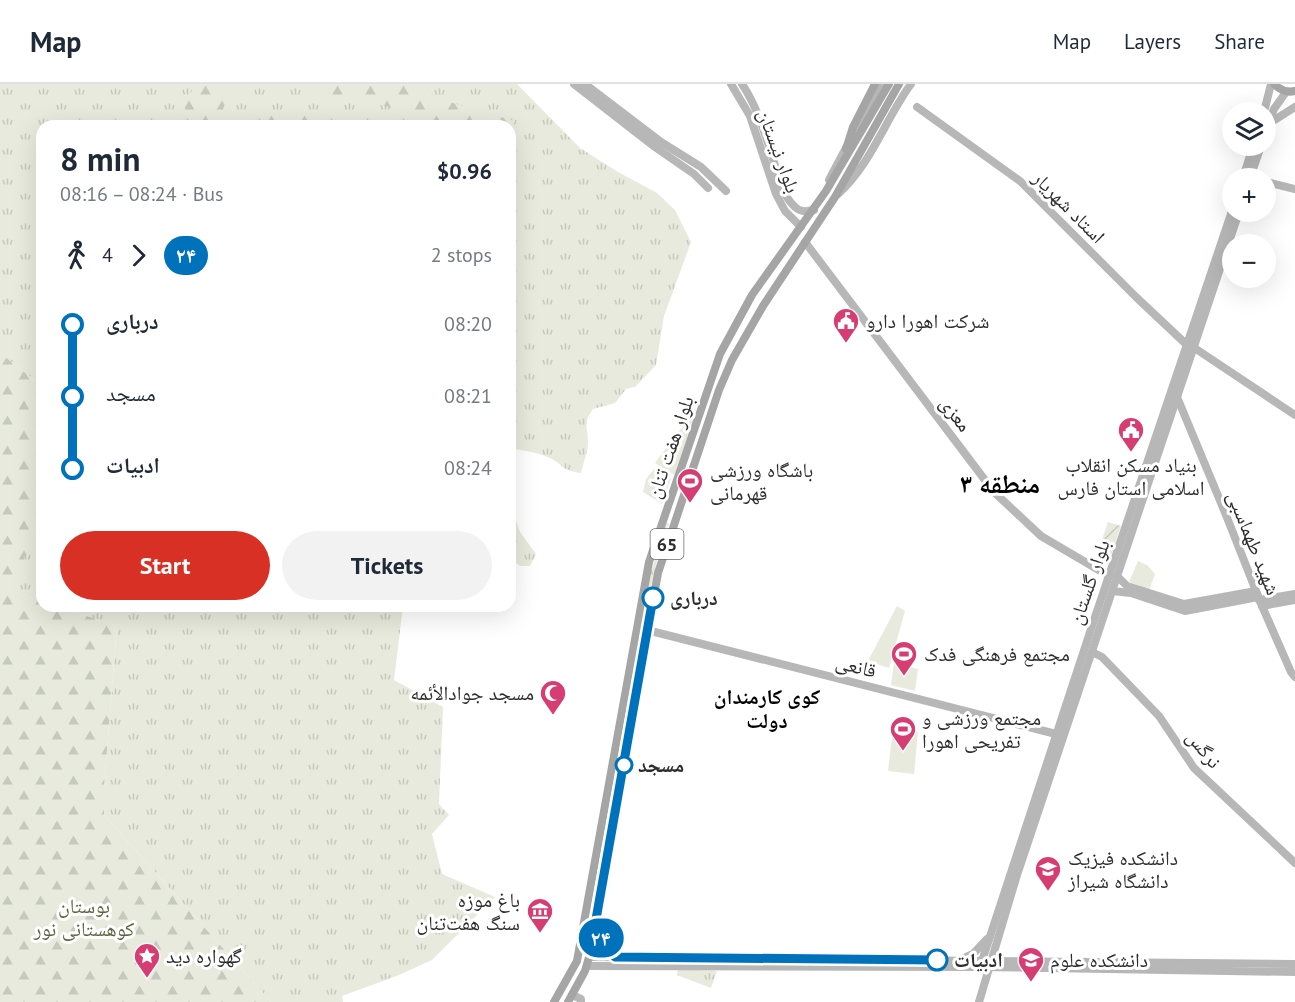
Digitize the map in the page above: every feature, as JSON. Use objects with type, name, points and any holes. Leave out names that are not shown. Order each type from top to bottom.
[{"type":"main road","points":[[574,84],[694,174],[708,188]]},
{"type":"main road","points":[[585,84],[662,142],[701,167],[726,191]]},
{"type":"main road","name":"بلوار نیستان","points":[[731,84],[750,116],[776,194],[785,211],[801,227]]},
{"type":"main road","name":"بلوار نیستان","points":[[742,84],[758,112],[787,198],[804,213],[814,210]]},
{"type":"main road","name":"65","points":[[826,191],[828,181],[846,149],[853,127],[875,84]]},
{"type":"main road","points":[[846,149],[882,84]]},
{"type":"main road","name":"بلوار هفت تنان","points":[[554,1002],[577,961],[649,562],[720,354],[752,295],[814,210],[889,84]]},
{"type":"main road","name":"بلوار هفت تنان","points":[[570,998],[590,957],[661,562],[719,390],[732,360],[763,306],[835,197],[899,84]]},
{"type":"main road","name":"65","points":[[835,197],[847,186],[860,168],[911,84]]},
{"type":"main road","points":[[1270,102],[1273,84],[1291,91],[1276,103]]},
{"type":"main road","name":"استاد شهریار","points":[[917,107],[1020,181],[1136,297],[1190,346],[1295,415]]},
{"type":"main road","points":[[1276,121],[1295,107]]},
{"type":"main road","points":[[1276,184],[1295,189]]},
{"type":"main road","points":[[792,218],[801,219],[800,211]]},
{"type":"main road","name":"بلوار گلستان","points":[[1208,294],[1226,222]]},
{"type":"main road","name":"بلوار گلستان","points":[[1035,811],[1056,734],[1113,576],[1208,294],[1235,222]]},
{"type":"main road","name":"معزی","points":[[805,242],[994,492],[1041,536],[1113,576],[1132,590]]},
{"type":"main road","name":"بلوار گلستان","points":[[1123,546],[1177,397],[1190,346]]},
{"type":"main road","name":"شهید طهماسبی","points":[[1177,397],[1259,598],[1295,677]]},
{"type":"main road","points":[[1168,422],[1180,418],[1185,420]]},
{"type":"main road","points":[[665,512],[676,516]]},
{"type":"main road","name":"بلوار گلستان","points":[[981,964],[993,936],[1092,652],[1112,591],[1113,576]]},
{"type":"main road","points":[[1112,591],[1132,590],[1185,611],[1295,594]]},
{"type":"main road","points":[[1259,598],[1295,600]]},
{"type":"main road","name":"قانعی","points":[[647,630],[1056,734]]},
{"type":"main road","name":"نرگس","points":[[1092,652],[1102,657],[1159,716],[1194,768],[1295,863]]},
{"type":"main road","points":[[595,925],[604,945],[615,957]]},
{"type":"main road","points":[[959,960],[979,949],[993,936],[1009,960]]},
{"type":"main road","name":"بلوار گلستان","points":[[979,1002],[992,964],[993,936]]},
{"type":"main road","points":[[590,957],[615,957],[649,962]]},
{"type":"main road","points":[[939,963],[959,960],[981,964]]},
{"type":"main road","points":[[992,964],[1009,960],[1232,967],[1295,972]]},
{"type":"main road","points":[[587,966],[649,962],[1232,967],[1295,964]]},
{"type":"main road","points":[[570,998],[581,999],[581,1002]]},
{"type":"green space","points":[[0,84],[517,84],[580,148],[657,193],[675,210],[691,242],[664,316],[656,365],[635,387],[626,389],[615,403],[593,409],[587,421],[588,444],[581,473],[575,472],[542,455],[516,449],[516,120],[36,120],[36,381],[0,353]]},
{"type":"green space","points":[[197,84],[233,84],[223,109],[231,120],[192,120],[182,104]]},
{"type":"green space","points":[[309,84],[410,84],[446,101],[512,120],[418,120],[396,109],[358,98],[321,94]]},
{"type":"green space","points":[[308,110],[316,120],[267,120],[267,115],[291,118]]},
{"type":"green space","name":"بوستان کوهستانی نور","points":[[0,353],[36,381],[36,527],[12,591],[36,599],[36,612],[75,612],[117,626],[104,787],[104,815],[271,1002],[0,1002]]},
{"type":"green space","points":[[696,415],[674,475],[655,463],[678,432]]},
{"type":"green space","points":[[654,469],[671,479],[662,504],[643,492],[646,479]]},
{"type":"green space","points":[[516,521],[520,532],[536,554],[530,566],[520,566],[516,563]]},
{"type":"green space","points":[[667,522],[669,524],[660,548],[650,591],[613,811],[610,811],[651,571]]},
{"type":"green space","points":[[1108,522],[1121,526],[1108,565],[1095,560]]},
{"type":"green space","points":[[36,526],[36,599],[11,591]]},
{"type":"green space","points":[[1138,561],[1147,565],[1155,574],[1149,590],[1129,582]]},
{"type":"green space","points":[[897,606],[905,611],[889,668],[868,661]]},
{"type":"green space","points":[[75,612],[402,612],[394,680],[443,707],[439,804],[449,815],[432,834],[442,874],[495,897],[432,960],[342,996],[343,1002],[271,1002],[104,815],[104,787],[117,626]]},
{"type":"green space","name":"مجتمع فرهنگی فدک","points":[[894,663],[918,669],[915,691],[891,685]]},
{"type":"green space","name":"مجتمع ورزشی و تفریحی اهورا","points":[[893,729],[918,732],[914,774],[888,771]]},
{"type":"green space","points":[[678,969],[717,971],[711,988],[677,975]]},
{"type":"bus line","name":"۲۴","points":[[653,598],[595,925],[604,945],[615,957],[937,960]]},
{"type":"place","name":"شرکت اهورا دارو","points":[[846,344]]},
{"type":"place","name":"بنیاد مسکن انقلاب اسلامی استان فارس","points":[[1131,453]]},
{"type":"place","name":"باشگاه ورزشی قهرمانی","points":[[690,504]]},
{"type":"place","name":"درباری","points":[[653,598]]},
{"type":"place","name":"مجتمع فرهنگی فدک","points":[[904,677]]},
{"type":"place","name":"مسجد جوادالأئمه","points":[[553,716]]},
{"type":"place","name":"مجتمع ورزشی و تفریحی اهورا","points":[[903,752]]},
{"type":"place","name":"مسجد","points":[[624,765]]},
{"type":"place","name":"دانشکده فیزیک دانشگاه شیراز","points":[[1048,892]]},
{"type":"place","name":"باغ‌ موزه سنگ هفت‌تنان","points":[[540,934]]},
{"type":"place","name":"ادبیات","points":[[937,960]]},
{"type":"place","name":"گهواره دید","points":[[147,979]]},
{"type":"place","name":"دانشکده علوم","points":[[1031,983]]},
{"type":"district","name":"منطقه ۳","points":[[1000,483]]},
{"type":"district","name":"کوی کارمندان دولت","points":[[767,708]]}]
